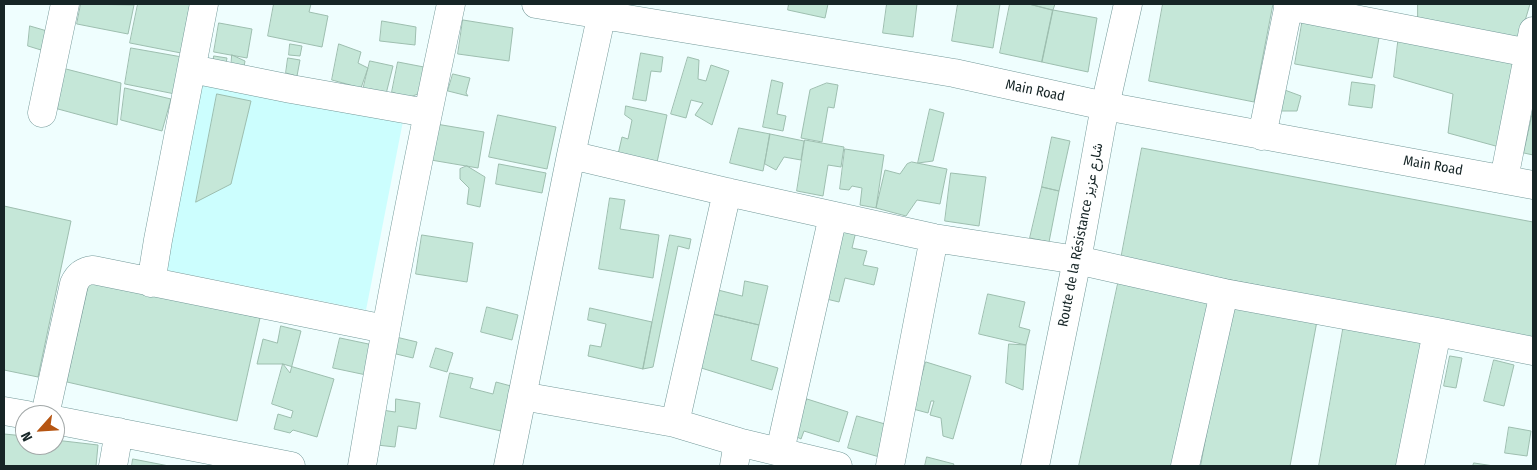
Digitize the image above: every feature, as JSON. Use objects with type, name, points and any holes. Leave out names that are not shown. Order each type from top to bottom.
[{"type":"street","points":[[42,112],[65,4]]},
{"type":"street","points":[[152,283],[158,240],[204,4]]},
{"type":"street","points":[[362,466],[385,329],[427,113],[451,4]]},
{"type":"street","name":"Main Road","points":[[536,4],[603,9],[954,73],[1105,106],[1533,185]]},
{"type":"street","name":"Route de la Résistance شارع عزيز","points":[[1035,466],[1077,260],[1105,106],[1128,4]]},
{"type":"street","points":[[1262,136],[1288,5],[1531,42],[1504,179]]},
{"type":"street","points":[[508,466],[571,155],[603,9]]},
{"type":"street","points":[[192,69],[427,113]]},
{"type":"street","points":[[571,155],[934,238],[1077,260],[1224,293],[1533,351]]},
{"type":"street","points":[[675,424],[727,192]]},
{"type":"street","points":[[780,452],[833,216]]},
{"type":"street","points":[[890,466],[934,238]]},
{"type":"street","points":[[47,405],[74,284],[77,277],[85,271],[93,270],[385,329]]},
{"type":"street","points":[[1185,466],[1224,293]]},
{"type":"street","points":[[1410,466],[1437,332]]},
{"type":"street","points":[[522,396],[675,424],[736,454],[780,452],[838,466]]},
{"type":"street","points":[[65,422],[291,466]]},
{"type":"street","points":[[113,466],[119,432]]},
{"type":"shaded area","points":[[203,76],[404,116],[366,310],[166,270]]},
{"type":"building","points":[[81,4],[134,5],[128,34],[77,24]]},
{"type":"building","points":[[138,4],[190,4],[181,53],[130,43]]},
{"type":"building","points":[[274,4],[311,4],[309,12],[328,16],[322,47],[268,36]]},
{"type":"building","points":[[789,4],[828,4],[825,18],[788,10]]},
{"type":"building","points":[[887,4],[917,4],[913,37],[883,33]]},
{"type":"building","points":[[958,4],[1000,4],[993,48],[952,41]]},
{"type":"building","points":[[1010,4],[1029,4],[1053,10],[1042,62],[1000,53]]},
{"type":"building","points":[[1029,4],[1055,4],[1053,10]]},
{"type":"building","points":[[1163,4],[1273,4],[1254,102],[1149,81]]},
{"type":"building","points":[[1418,4],[1530,4],[1519,41],[1418,21]]},
{"type":"building","points":[[1053,10],[1097,18],[1088,72],[1042,62]]},
{"type":"building","points":[[1303,18],[1380,32],[1372,78],[1295,64]]},
{"type":"building","points":[[463,20],[513,28],[509,61],[458,54]]},
{"type":"building","points":[[382,21],[416,27],[415,45],[380,41]]},
{"type":"building","points":[[219,23],[252,29],[247,58],[214,52]]},
{"type":"building","points":[[30,26],[47,31],[41,50],[28,46]]},
{"type":"building","points":[[1399,34],[1519,61],[1503,148],[1448,133],[1453,94],[1394,77]]},
{"type":"building","points":[[290,44],[302,46],[300,56],[289,55]]},
{"type":"building","points":[[339,44],[361,52],[358,63],[368,68],[361,88],[332,80]]},
{"type":"building","points":[[131,48],[182,57],[175,94],[125,84]]},
{"type":"building","points":[[641,53],[663,57],[661,72],[651,71],[646,101],[633,99]]},
{"type":"building","points":[[232,55],[245,61],[243,73],[231,70]]},
{"type":"building","points":[[214,56],[227,58],[225,69],[213,66]]},
{"type":"building","points":[[688,57],[699,60],[698,79],[706,81],[711,65],[729,71],[712,125],[695,115],[703,103],[691,100],[686,118],[671,114]]},
{"type":"building","points":[[288,58],[300,60],[297,76],[286,73]]},
{"type":"building","points":[[370,61],[393,66],[386,94],[363,90]]},
{"type":"building","points":[[398,62],[429,68],[425,91],[408,98],[392,92]]},
{"type":"building","points":[[62,68],[121,83],[117,125],[58,109]]},
{"type":"building","points":[[453,74],[470,78],[466,93],[468,96],[448,91]]},
{"type":"building","points":[[772,80],[783,83],[777,114],[786,116],[783,131],[763,127]]},
{"type":"building","points":[[1352,82],[1375,85],[1372,108],[1349,105]]},
{"type":"building","points":[[827,83],[838,85],[834,108],[828,107],[822,142],[801,138],[810,90]]},
{"type":"building","points":[[125,88],[171,99],[162,131],[121,120]]},
{"type":"building","points":[[1282,89],[1301,96],[1297,111],[1282,111]]},
{"type":"building","points":[[217,94],[251,101],[231,184],[196,202]]},
{"type":"building","points":[[626,106],[667,115],[655,172],[616,163],[622,137],[628,139],[632,120],[625,115]]},
{"type":"building","points":[[930,109],[944,113],[933,161],[918,163]]},
{"type":"building","points":[[1533,110],[1533,155],[1524,153]]},
{"type":"building","points":[[498,115],[556,127],[547,169],[489,157]]},
{"type":"building","points":[[430,123],[484,132],[478,168],[425,159]]},
{"type":"building","points":[[739,128],[770,134],[763,171],[730,163]]},
{"type":"building","points":[[770,134],[804,141],[801,160],[784,157],[776,170],[765,164]]},
{"type":"building","points":[[1052,137],[1070,141],[1059,191],[1042,187]]},
{"type":"building","points":[[805,140],[844,147],[841,167],[828,165],[823,196],[797,191]]},
{"type":"building","points":[[1142,148],[1533,222],[1533,338],[1121,259]]},
{"type":"building","points":[[845,149],[884,155],[876,208],[860,205],[862,188],[852,186],[849,190],[840,189]]},
{"type":"building","points":[[912,162],[947,169],[940,204],[917,200],[906,216],[876,208],[885,170],[900,174],[907,164]]},
{"type":"building","points":[[499,164],[546,173],[542,193],[496,184]]},
{"type":"building","points":[[467,166],[485,177],[480,207],[467,204],[469,188],[460,179],[460,169]]},
{"type":"building","points":[[951,173],[986,177],[979,226],[945,221]]},
{"type":"building","points":[[1042,187],[1059,191],[1049,242],[1030,238]]},
{"type":"building","points":[[610,198],[625,200],[620,229],[659,235],[653,278],[599,269]]},
{"type":"building","points":[[4,206],[71,221],[38,377],[4,370]]},
{"type":"building","points":[[836,222],[857,227],[852,248],[867,251],[863,265],[878,268],[874,285],[845,278],[839,302],[818,297]]},
{"type":"building","points":[[422,235],[473,243],[467,282],[416,274]]},
{"type":"building","points":[[670,235],[691,239],[689,249],[678,246],[653,367],[643,369]]},
{"type":"building","points":[[1119,279],[1216,300],[1180,466],[1079,466]]},
{"type":"building","points":[[90,280],[260,318],[237,421],[67,382]]},
{"type":"building","points":[[745,281],[768,286],[759,325],[713,314],[718,290],[742,296]]},
{"type":"building","points":[[988,294],[1025,302],[1019,327],[1030,330],[1026,345],[979,334]]},
{"type":"building","points":[[1231,304],[1317,321],[1290,466],[1201,466]]},
{"type":"building","points":[[487,307],[518,315],[512,340],[481,332]]},
{"type":"building","points":[[590,308],[652,322],[643,369],[588,356],[590,345],[601,347],[606,324],[588,320]]},
{"type":"building","points":[[713,314],[759,325],[751,360],[778,368],[772,390],[698,367]]},
{"type":"building","points":[[1344,324],[1426,338],[1404,466],[1319,466]]},
{"type":"building","points":[[281,326],[301,331],[290,373],[283,364],[257,364],[263,339],[277,343]]},
{"type":"building","points":[[396,337],[417,342],[413,358],[392,353]]},
{"type":"building","points":[[340,338],[378,346],[371,376],[333,368]]},
{"type":"building","points":[[1009,344],[1026,345],[1023,390],[1006,383]]},
{"type":"building","points":[[436,348],[453,353],[447,372],[430,367]]},
{"type":"building","points":[[1450,356],[1462,358],[1456,388],[1444,386]]},
{"type":"building","points":[[1494,360],[1514,365],[1504,406],[1484,401]]},
{"type":"building","points":[[926,362],[971,376],[953,439],[943,436],[941,418],[930,415],[934,401],[931,401],[928,413],[913,409]]},
{"type":"building","points":[[283,364],[334,379],[317,437],[293,430],[290,433],[274,429],[278,414],[291,418],[293,411],[272,404]]},
{"type":"building","points":[[450,373],[473,378],[470,388],[493,394],[496,382],[511,386],[501,431],[440,417]]},
{"type":"building","points":[[396,399],[420,403],[416,429],[398,426],[395,447],[377,445],[382,410],[395,412]]},
{"type":"building","points":[[807,399],[848,412],[839,442],[804,431],[801,439],[795,436]]},
{"type":"building","points":[[857,416],[892,426],[883,458],[848,448]]},
{"type":"building","points":[[1509,427],[1531,431],[1527,456],[1505,453]]},
{"type":"building","points":[[4,434],[15,435],[15,455],[65,455],[65,441],[98,445],[96,466],[4,466]]},
{"type":"building","points":[[927,457],[954,464],[953,466],[925,466]]},
{"type":"building","points":[[133,459],[169,466],[132,466]]},
{"type":"building","points":[[1474,463],[1494,466],[1473,466]]}]
